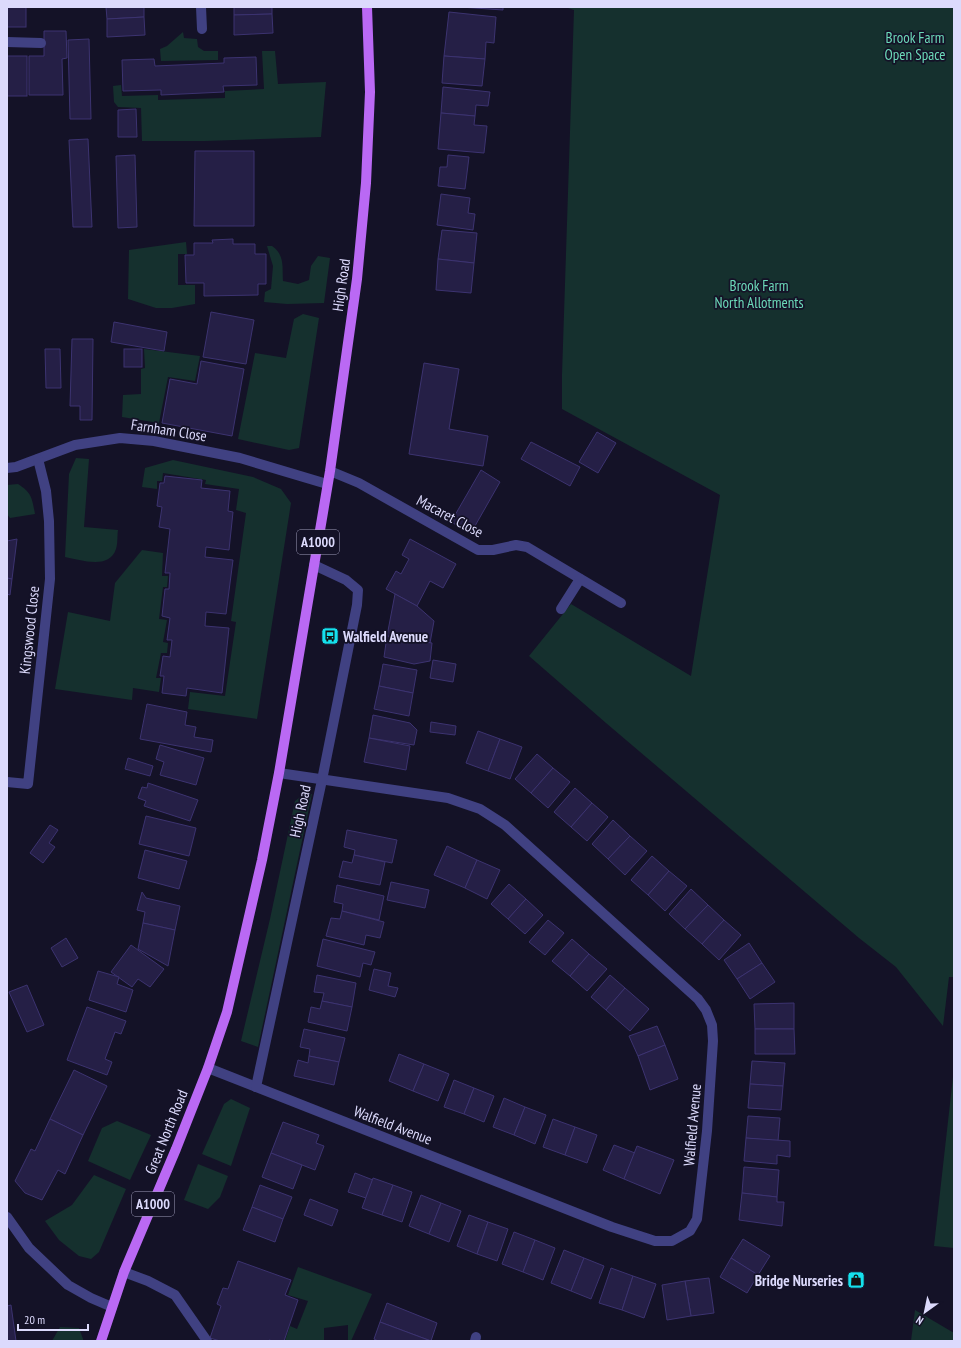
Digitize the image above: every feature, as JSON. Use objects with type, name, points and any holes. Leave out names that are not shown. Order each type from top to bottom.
[{"type":"main road","name":"High Road","points":[[208,1068],[227,1012],[251,913],[279,772],[330,472],[357,278],[366,183],[370,92],[367,7]]},
{"type":"main road","name":"Great North Road","points":[[101,1341],[124,1272],[176,1149],[208,1068]]},
{"type":"street","points":[[201,7],[202,29]]},
{"type":"street","points":[[7,42],[41,43]]},
{"type":"street","name":"Farnham Close","points":[[7,468],[16,467],[75,445],[120,438],[154,441],[240,458],[327,484]]},
{"type":"street","name":"Kingswood Close","points":[[7,782],[28,784],[50,579],[49,521],[46,491],[38,459]]},
{"type":"street","name":"Macaret Close","points":[[330,472],[359,483],[478,550],[493,550],[516,545],[527,547],[620,603]]},
{"type":"street","name":"High Road","points":[[256,1087],[322,780],[357,605],[358,590],[346,580],[314,565]]},
{"type":"street","points":[[561,609],[580,579]]},
{"type":"street","name":"Walfield Avenue","points":[[208,1068],[612,1227],[655,1241],[672,1242],[690,1231],[697,1218],[707,1131],[713,1040],[712,1025],[706,1010],[698,999],[506,826],[480,809],[448,798],[322,780],[279,772]]},
{"type":"street","points":[[7,1217],[29,1248],[68,1285],[112,1308]]},
{"type":"street","points":[[124,1272],[148,1281],[175,1295],[207,1341]]},
{"type":"green space","name":"Brook Farm North Allotments","points":[[565,7],[954,7],[954,977],[949,977],[943,1026],[896,967],[859,938],[529,656],[571,604],[691,676],[720,495],[562,409],[574,10]]},
{"type":"green space","points":[[183,32],[184,38],[197,39],[198,47],[204,51],[218,51],[218,60],[161,61],[160,49],[167,46]]},
{"type":"green space","points":[[262,51],[275,51],[278,84],[326,82],[321,137],[205,141],[142,141],[141,108],[118,107],[114,102],[113,86],[121,85],[122,96],[158,95],[158,100],[225,98],[225,91],[264,89]]},
{"type":"green space","points":[[186,242],[187,254],[178,254],[178,285],[195,285],[195,304],[172,308],[156,308],[128,299],[129,250]]},
{"type":"green space","points":[[267,246],[272,246],[281,257],[283,266],[283,281],[298,284],[309,280],[311,266],[318,256],[330,258],[324,303],[287,304],[264,302],[265,292],[271,289],[273,266]]},
{"type":"green space","points":[[303,314],[319,318],[299,448],[289,450],[238,439],[255,353],[286,358],[294,319]]},
{"type":"green space","points":[[144,349],[200,356],[195,381],[168,377],[159,423],[122,417],[123,395],[141,394],[141,369],[145,368]]},
{"type":"green space","points":[[76,458],[89,459],[84,527],[118,530],[116,549],[107,560],[101,562],[65,557],[69,474]]},
{"type":"green space","points":[[173,460],[253,477],[281,489],[291,503],[257,719],[188,709],[190,692],[225,696],[236,622],[231,621],[246,513],[236,510],[239,489],[205,484],[206,480],[163,473],[162,481],[157,481],[157,489],[142,487],[145,468]]},
{"type":"green space","points":[[18,484],[31,496],[35,514],[10,518],[7,514],[7,485]]},
{"type":"green space","points":[[142,550],[163,553],[162,576],[168,576],[167,587],[163,587],[159,619],[167,620],[163,642],[168,643],[167,653],[161,653],[156,678],[161,678],[159,692],[133,688],[132,700],[55,689],[68,612],[110,621],[115,583]]},
{"type":"green space","points":[[312,794],[258,1047],[241,1041],[270,919],[295,801],[303,795]]},
{"type":"green space","points":[[954,1068],[954,1248],[934,1246]]},
{"type":"green space","points":[[231,1099],[250,1108],[231,1166],[202,1154],[224,1104]]},
{"type":"green space","points":[[117,1121],[151,1135],[130,1180],[88,1161],[102,1128]]},
{"type":"green space","points":[[198,1164],[228,1176],[220,1197],[208,1209],[184,1200]]},
{"type":"green space","points":[[94,1175],[126,1189],[99,1252],[91,1259],[79,1256],[59,1240],[45,1221],[72,1205]]},
{"type":"green space","points":[[298,1267],[372,1294],[351,1341],[348,1341],[348,1325],[324,1328],[324,1341],[285,1341],[290,1326],[297,1329],[308,1301],[288,1295]]},
{"type":"green space","points":[[915,1310],[954,1333],[954,1341],[911,1341]]},
{"type":"green space","points":[[60,1327],[79,1328],[83,1341],[52,1341]]},
{"type":"building","points":[[7,7],[26,7],[26,27],[7,27]]},
{"type":"building","points":[[106,7],[144,7],[144,17],[107,19]]},
{"type":"building","points":[[234,7],[272,7],[272,14],[234,15]]},
{"type":"building","points":[[460,7],[503,7],[503,10]]},
{"type":"building","points":[[449,12],[496,17],[494,43],[486,42],[485,59],[444,56]]},
{"type":"building","points":[[272,14],[273,33],[234,35],[234,15]]},
{"type":"building","points":[[144,17],[145,35],[107,37],[107,19]]},
{"type":"building","points":[[44,31],[66,31],[67,58],[62,59],[63,95],[29,95],[29,56],[44,56]]},
{"type":"building","points":[[89,39],[91,119],[70,119],[68,40]]},
{"type":"building","points":[[7,56],[27,56],[27,96],[7,96]]},
{"type":"building","points":[[444,56],[485,59],[482,86],[442,83]]},
{"type":"building","points":[[256,57],[257,85],[223,86],[224,92],[161,95],[161,90],[123,91],[122,60],[154,59],[155,66],[224,63],[224,58]]},
{"type":"building","points":[[443,87],[490,92],[488,106],[476,105],[475,116],[441,113]]},
{"type":"building","points":[[136,109],[137,137],[118,137],[118,110]]},
{"type":"building","points":[[441,113],[475,116],[474,125],[487,126],[484,153],[438,149]]},
{"type":"building","points":[[88,139],[92,227],[73,227],[69,140]]},
{"type":"building","points":[[195,151],[254,151],[254,226],[194,226]]},
{"type":"building","points":[[135,155],[137,227],[118,228],[116,156]]},
{"type":"building","points":[[448,155],[469,157],[465,189],[438,186],[440,167],[447,167]]},
{"type":"building","points":[[441,194],[470,198],[468,213],[475,214],[473,230],[437,225]]},
{"type":"building","points":[[442,230],[477,233],[474,263],[438,259]]},
{"type":"building","points":[[233,239],[233,244],[255,244],[255,254],[266,254],[266,284],[258,284],[258,295],[204,296],[204,283],[186,283],[185,255],[194,255],[194,243],[213,243],[212,240]]},
{"type":"building","points":[[438,259],[474,263],[471,293],[436,290]]},
{"type":"building","points":[[211,312],[254,320],[246,364],[203,357]]},
{"type":"building","points":[[114,322],[167,332],[164,351],[111,342]]},
{"type":"building","points":[[72,339],[93,339],[92,420],[80,420],[80,406],[70,406]]},
{"type":"building","points":[[45,349],[60,349],[61,388],[46,388]]},
{"type":"building","points":[[124,349],[142,349],[142,367],[124,367]]},
{"type":"building","points":[[201,361],[244,369],[232,436],[162,423],[170,379],[197,384]]},
{"type":"building","points":[[424,363],[459,369],[449,429],[488,436],[483,466],[409,454]]},
{"type":"building","points":[[597,432],[616,443],[598,473],[579,462]]},
{"type":"building","points":[[531,442],[580,467],[570,486],[521,459]]},
{"type":"building","points":[[481,470],[500,482],[471,533],[451,522]]},
{"type":"building","points":[[165,476],[202,480],[201,488],[230,491],[228,511],[233,512],[229,550],[206,547],[205,557],[233,560],[226,614],[206,612],[205,626],[229,628],[222,693],[187,688],[186,696],[162,693],[164,676],[160,676],[163,656],[170,657],[172,640],[167,640],[170,618],[162,616],[165,589],[169,589],[170,573],[165,573],[170,529],[159,527],[162,507],[157,506],[160,483],[164,483]]},
{"type":"building","points":[[17,539],[12,579],[7,578],[7,541]]},
{"type":"building","points":[[410,539],[456,564],[443,588],[430,581],[417,606],[386,589],[396,571],[401,574],[409,559],[402,555]]},
{"type":"building","points":[[7,578],[12,579],[10,595],[7,594]]},
{"type":"building","points":[[395,594],[417,606],[434,621],[430,643],[387,636]]},
{"type":"building","points":[[387,636],[432,643],[430,661],[414,664],[384,657]]},
{"type":"building","points":[[433,660],[456,664],[453,682],[430,678]]},
{"type":"building","points":[[383,664],[417,670],[413,693],[379,686]]},
{"type":"building","points":[[379,686],[413,693],[409,716],[374,709]]},
{"type":"building","points":[[147,704],[187,712],[185,725],[196,727],[194,737],[213,740],[211,752],[140,739]]},
{"type":"building","points":[[373,715],[410,723],[417,730],[414,745],[369,738]]},
{"type":"building","points":[[431,722],[456,726],[455,735],[430,732]]},
{"type":"building","points":[[478,731],[500,739],[488,771],[466,763]]},
{"type":"building","points":[[369,738],[410,746],[406,770],[364,762]]},
{"type":"building","points":[[500,739],[522,747],[510,779],[488,771]]},
{"type":"building","points":[[160,745],[204,758],[196,785],[160,775],[164,762],[156,759]]},
{"type":"building","points":[[537,754],[553,768],[531,793],[515,779]]},
{"type":"building","points":[[128,758],[153,766],[150,776],[125,769]]},
{"type":"building","points":[[553,768],[570,782],[548,808],[531,793]]},
{"type":"building","points":[[148,783],[198,800],[190,821],[144,806],[146,801],[138,798],[142,787],[147,788]]},
{"type":"building","points":[[575,788],[592,803],[571,827],[554,812]]},
{"type":"building","points":[[592,803],[608,817],[587,841],[571,827]]},
{"type":"building","points":[[146,816],[196,828],[189,856],[139,844]]},
{"type":"building","points":[[613,820],[630,836],[608,859],[592,844]]},
{"type":"building","points":[[50,825],[58,830],[49,843],[55,847],[43,863],[30,853]]},
{"type":"building","points":[[347,830],[397,840],[392,863],[354,855],[355,850],[344,847]]},
{"type":"building","points":[[630,836],[647,851],[625,875],[608,859]]},
{"type":"building","points":[[447,846],[477,860],[465,888],[434,875]]},
{"type":"building","points":[[145,850],[187,861],[179,889],[138,878]]},
{"type":"building","points":[[354,855],[385,862],[380,885],[339,877],[343,861],[352,863]]},
{"type":"building","points":[[652,856],[669,871],[648,895],[631,880]]},
{"type":"building","points":[[477,860],[500,870],[487,899],[465,888]]},
{"type":"building","points":[[669,871],[687,886],[665,911],[648,895]]},
{"type":"building","points":[[391,882],[429,890],[425,908],[387,900]]},
{"type":"building","points":[[509,884],[526,899],[508,919],[491,904]]},
{"type":"building","points":[[337,885],[384,896],[379,920],[342,911],[343,904],[334,902]]},
{"type":"building","points":[[691,889],[708,905],[685,929],[669,914]]},
{"type":"building","points":[[142,892],[146,898],[180,906],[175,930],[143,923],[145,912],[137,910]]},
{"type":"building","points":[[526,899],[543,915],[525,934],[508,919]]},
{"type":"building","points":[[708,905],[724,920],[702,944],[685,929]]},
{"type":"building","points":[[342,911],[384,922],[380,938],[366,935],[364,945],[326,936],[331,918],[340,919]]},
{"type":"building","points":[[548,920],[564,933],[545,955],[529,942]]},
{"type":"building","points":[[724,920],[741,935],[719,960],[702,944]]},
{"type":"building","points":[[143,923],[175,930],[168,966],[138,949]]},
{"type":"building","points":[[66,938],[78,958],[62,967],[51,948]]},
{"type":"building","points":[[323,939],[375,952],[371,965],[363,963],[360,977],[317,966]]},
{"type":"building","points":[[572,939],[589,954],[570,976],[552,961]]},
{"type":"building","points":[[749,943],[762,963],[737,979],[724,960]]},
{"type":"building","points":[[131,945],[164,969],[150,987],[138,979],[132,987],[111,972]]},
{"type":"building","points":[[589,954],[607,969],[587,991],[570,976]]},
{"type":"building","points":[[762,963],[775,982],[750,999],[737,979]]},
{"type":"building","points":[[374,969],[391,973],[388,986],[398,988],[395,997],[369,990]]},
{"type":"building","points":[[98,971],[119,977],[117,984],[133,990],[126,1012],[89,1000]]},
{"type":"building","points":[[317,975],[356,983],[352,1007],[322,1001],[324,993],[314,992]]},
{"type":"building","points":[[610,975],[625,988],[606,1010],[591,997]]},
{"type":"building","points":[[27,985],[44,1025],[27,1032],[9,992]]},
{"type":"building","points":[[625,988],[649,1009],[630,1031],[606,1010]]},
{"type":"building","points":[[322,1001],[352,1007],[347,1031],[308,1022],[311,1007],[320,1009]]},
{"type":"building","points":[[794,1003],[794,1029],[755,1029],[754,1004]]},
{"type":"building","points":[[87,1007],[126,1021],[121,1034],[115,1032],[105,1059],[112,1062],[107,1075],[67,1060]]},
{"type":"building","points":[[657,1026],[665,1045],[638,1056],[629,1036]]},
{"type":"building","points":[[304,1029],[345,1038],[339,1062],[309,1056],[310,1049],[300,1047]]},
{"type":"building","points":[[755,1029],[794,1029],[795,1054],[755,1054]]},
{"type":"building","points":[[665,1045],[678,1079],[650,1090],[638,1056]]},
{"type":"building","points":[[399,1054],[424,1064],[413,1091],[389,1081]]},
{"type":"building","points":[[309,1056],[339,1062],[334,1085],[294,1076],[298,1060],[308,1063]]},
{"type":"building","points":[[752,1061],[785,1063],[783,1086],[750,1084]]},
{"type":"building","points":[[424,1064],[449,1074],[438,1101],[413,1091]]},
{"type":"building","points":[[74,1070],[107,1086],[83,1135],[50,1119]]},
{"type":"building","points":[[454,1080],[474,1088],[464,1114],[444,1107]]},
{"type":"building","points":[[750,1084],[783,1086],[781,1110],[748,1108]]},
{"type":"building","points":[[474,1088],[494,1096],[484,1122],[464,1114]]},
{"type":"building","points":[[504,1098],[525,1107],[514,1135],[493,1127]]},
{"type":"building","points":[[525,1107],[546,1115],[535,1144],[514,1135]]},
{"type":"building","points":[[748,1116],[780,1118],[778,1141],[746,1138]]},
{"type":"building","points":[[50,1119],[83,1135],[65,1174],[58,1170],[42,1200],[25,1193],[15,1181],[31,1149],[35,1151]]},
{"type":"building","points":[[553,1119],[575,1127],[565,1155],[543,1147]]},
{"type":"building","points":[[283,1122],[319,1135],[316,1143],[324,1146],[315,1170],[271,1153]]},
{"type":"building","points":[[575,1127],[597,1135],[587,1163],[565,1155]]},
{"type":"building","points":[[746,1138],[790,1141],[790,1157],[777,1155],[777,1164],[744,1161]]},
{"type":"building","points":[[614,1145],[635,1153],[624,1179],[603,1170]]},
{"type":"building","points":[[637,1146],[674,1160],[660,1194],[624,1179]]},
{"type":"building","points":[[271,1153],[302,1165],[293,1189],[262,1177]]},
{"type":"building","points":[[744,1167],[779,1170],[777,1197],[742,1193]]},
{"type":"building","points":[[355,1173],[373,1180],[366,1198],[348,1192]]},
{"type":"building","points":[[373,1178],[393,1185],[382,1215],[362,1208]]},
{"type":"building","points":[[260,1185],[292,1197],[283,1219],[252,1207]]},
{"type":"building","points":[[393,1185],[412,1192],[402,1222],[382,1215]]},
{"type":"building","points":[[742,1193],[777,1197],[777,1202],[784,1202],[782,1226],[739,1220]]},
{"type":"building","points":[[421,1195],[441,1203],[429,1234],[409,1226]]},
{"type":"building","points":[[310,1199],[338,1210],[332,1226],[304,1215]]},
{"type":"building","points":[[441,1203],[461,1211],[449,1242],[429,1234]]},
{"type":"building","points":[[252,1207],[283,1219],[275,1242],[243,1230]]},
{"type":"building","points":[[469,1215],[488,1222],[477,1254],[457,1246]]},
{"type":"building","points":[[488,1222],[508,1229],[497,1261],[477,1254]]},
{"type":"building","points":[[514,1232],[535,1240],[523,1272],[502,1264]]},
{"type":"building","points":[[743,1239],[770,1256],[758,1275],[731,1258]]},
{"type":"building","points":[[535,1240],[555,1248],[543,1280],[523,1272]]},
{"type":"building","points":[[564,1250],[584,1258],[571,1291],[551,1283]]},
{"type":"building","points":[[584,1258],[604,1266],[591,1299],[571,1291]]},
{"type":"building","points":[[731,1258],[758,1275],[747,1293],[720,1277]]},
{"type":"building","points":[[238,1261],[291,1280],[285,1295],[298,1300],[284,1341],[220,1341],[210,1338],[221,1306],[217,1304],[223,1288],[228,1289]]},
{"type":"building","points":[[611,1268],[633,1276],[622,1310],[599,1303]]},
{"type":"building","points":[[633,1276],[656,1284],[644,1318],[622,1310]]},
{"type":"building","points":[[709,1278],[714,1313],[691,1316],[685,1281]]},
{"type":"building","points":[[685,1281],[691,1316],[667,1320],[662,1285]]},
{"type":"building","points":[[387,1303],[437,1323],[431,1341],[380,1322]]},
{"type":"building","points":[[11,1305],[16,1341],[7,1341],[7,1306]]},
{"type":"building","points":[[380,1322],[431,1341],[378,1341],[374,1339]]},
{"type":"place","name":"Walfield Avenue","points":[[330,636]]},
{"type":"place","name":"Bridge Nurseries","points":[[856,1280]]},
{"type":"park label","name":"Brook Farm Open Space","points":[[915,46]]}]
